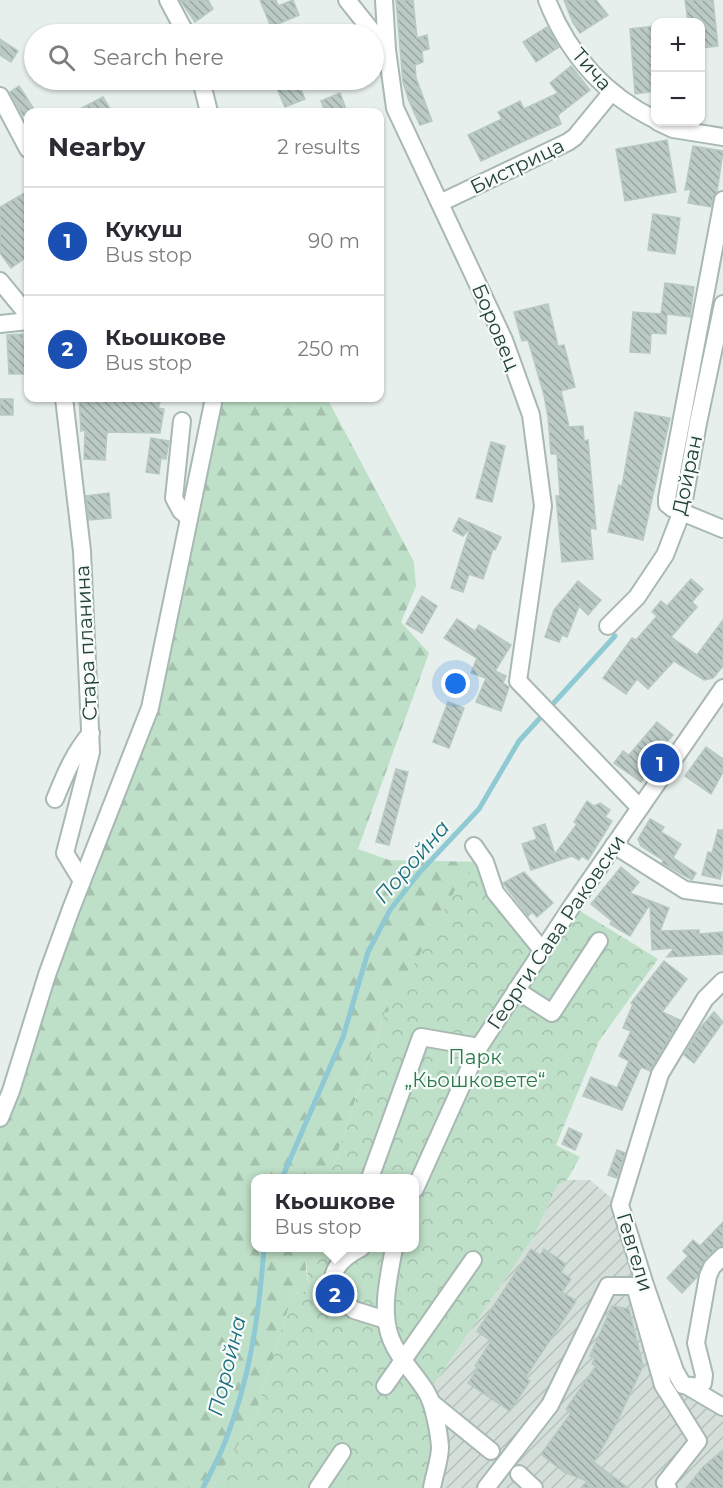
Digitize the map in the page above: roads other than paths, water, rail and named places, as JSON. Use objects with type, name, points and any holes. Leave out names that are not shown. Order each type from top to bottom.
[{"type":"street","points":[[168,0],[181,24]]},
{"type":"street","points":[[348,0],[367,24]]},
{"type":"street","name":"Боровец","points":[[384,0],[387,50],[395,108],[504,340],[531,415],[543,506],[518,681],[640,807]]},
{"type":"street","name":"Тича","points":[[547,0],[558,27],[586,66],[611,93],[651,118]]},
{"type":"street","points":[[384,46],[387,50]]},
{"type":"street","points":[[204,90],[208,108]]},
{"type":"street","name":"Бистрица","points":[[441,203],[568,142],[575,137],[611,93]]},
{"type":"street","points":[[0,96],[24,141]]},
{"type":"street","name":"Тича","points":[[667,126],[723,137]]},
{"type":"street","name":"Дойран","points":[[682,511],[672,508],[668,504],[668,498],[723,200]]},
{"type":"street","points":[[0,281],[24,310]]},
{"type":"street","name":"Дойран","points":[[608,626],[638,597],[665,555],[682,511],[723,304]]},
{"type":"street","points":[[0,324],[24,321]]},
{"type":"street","name":"Стара планина","points":[[64,402],[82,551],[91,733],[91,752],[65,853],[82,881]]},
{"type":"street","points":[[0,1118],[11,1091],[47,975],[150,708],[212,402]]},
{"type":"street","points":[[182,421],[174,498],[181,511],[189,518]]},
{"type":"street","points":[[682,511],[723,529]]},
{"type":"street","name":"Георги Сава Раковски","points":[[419,1178],[479,1047],[542,950],[723,688]]},
{"type":"street","points":[[56,799],[68,765],[91,733]]},
{"type":"street","points":[[614,845],[685,890],[723,895]]},
{"type":"street","points":[[474,846],[485,862],[495,892],[542,950]]},
{"type":"street","points":[[516,990],[552,1013],[599,940]]},
{"type":"street","name":"Гевгели","points":[[689,1387],[683,1385],[675,1371],[620,1205],[660,1074],[705,999],[723,981]]},
{"type":"street","points":[[372,1174],[421,1037],[479,1047]]},
{"type":"street","points":[[344,1252],[333,1278],[335,1294],[354,1310],[386,1320]]},
{"type":"street","points":[[339,1264],[352,1252]]},
{"type":"street","points":[[393,1252],[387,1285],[386,1320],[391,1339],[403,1361],[428,1393],[432,1403],[440,1449],[432,1488]]},
{"type":"street","points":[[689,1387],[698,1388],[703,1383],[704,1375],[696,1343],[708,1276],[712,1267],[723,1256]]},
{"type":"street","points":[[385,1386],[473,1260]]},
{"type":"street","points":[[486,1488],[550,1405],[608,1286],[635,1286],[663,1385],[698,1441],[665,1483],[668,1488]]},
{"type":"street","points":[[689,1387],[723,1407]]},
{"type":"street","points":[[432,1403],[491,1451]]},
{"type":"street","points":[[318,1488],[342,1452]]},
{"type":"street","points":[[519,1474],[534,1488]]},
{"type":"waterway","name":"Поройна","points":[[284,1174],[343,1037],[368,952],[390,910],[419,873],[479,809],[519,741],[615,636]]},
{"type":"waterway","name":"Поройна","points":[[203,1488],[223,1448],[241,1395],[256,1322],[264,1252]]},
{"type":"place","name":"Кукуш","points":[[660,763]]},
{"type":"place","name":"Кьошкове","points":[[335,1294]]},
{"type":"park label","name":"Парк „Кьошковете“","points":[[475,1068]]}]
